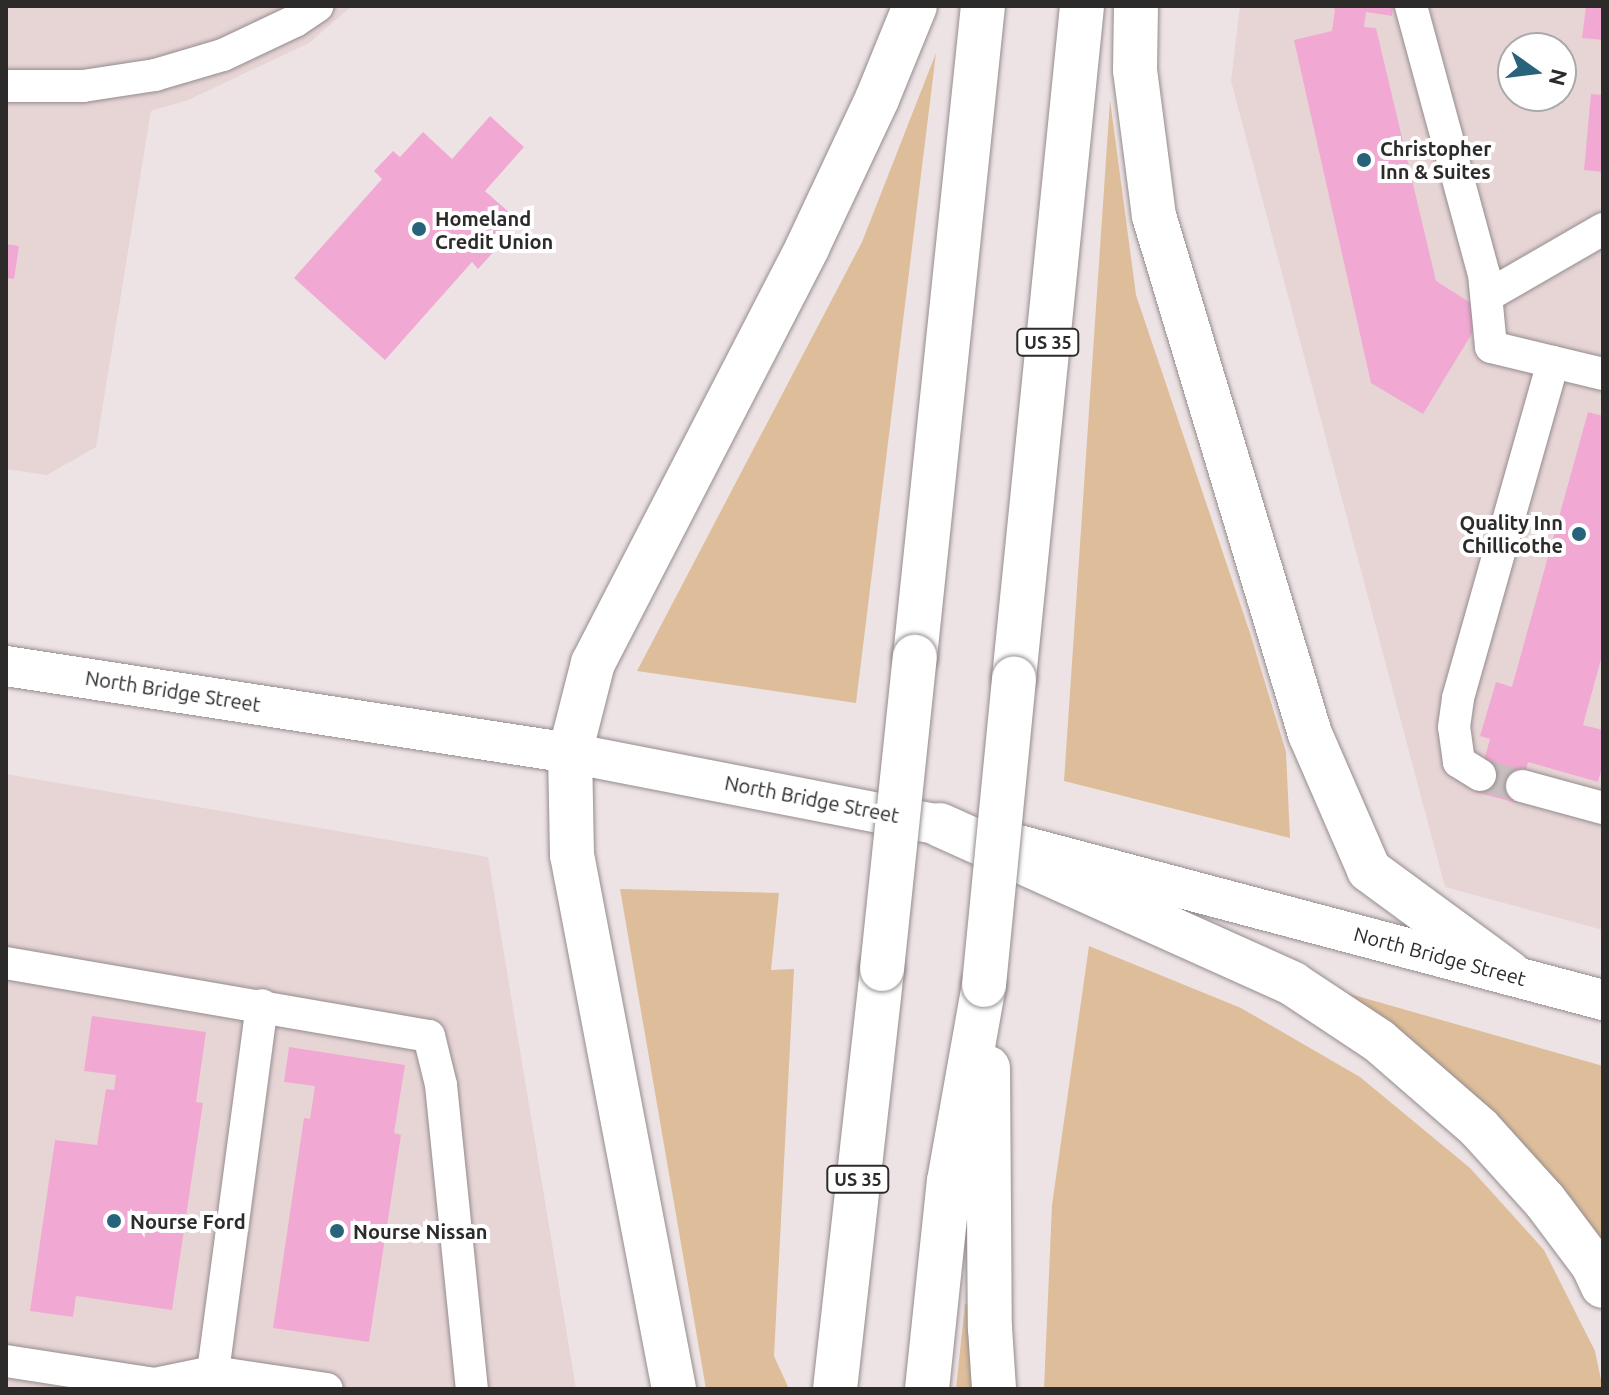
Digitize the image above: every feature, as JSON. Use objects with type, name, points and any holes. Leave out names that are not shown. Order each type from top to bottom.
[{"type":"highway","points":[[674,1389],[572,855],[570,753],[593,663],[807,248],[877,99],[915,6]]},
{"type":"highway","name":"US 35","points":[[835,1389],[983,6]]},
{"type":"highway","name":"US 35","points":[[927,1389],[949,1181],[984,985],[1082,6]]},
{"type":"highway","points":[[1136,6],[1135,70],[1154,216],[1310,734],[1369,870],[1509,973]]},
{"type":"highway","points":[[940,825],[1293,984],[1379,1041],[1479,1128],[1545,1201],[1593,1265],[1603,1286]]},
{"type":"highway","points":[[984,985],[994,1389]]},
{"type":"main road","name":"North Bridge Street","points":[[6,666],[570,753],[940,825],[1603,1000]]},
{"type":"street","points":[[6,86],[83,86],[155,75],[223,55],[295,21],[317,6]]},
{"type":"street","points":[[1411,6],[1484,274],[1491,347],[1603,374]]},
{"type":"street","points":[[1487,296],[1603,229]]},
{"type":"street","points":[[1480,775],[1459,762],[1454,727],[1458,698],[1553,362]]},
{"type":"street","points":[[1522,786],[1603,808]]},
{"type":"street","points":[[6,963],[429,1036],[441,1085],[472,1389]]},
{"type":"street","points":[[213,1372],[262,1005]]},
{"type":"street","points":[[6,1361],[155,1386],[213,1372],[327,1389]]},
{"type":"shaded area","points":[[6,6],[352,6],[309,43],[188,100],[151,111],[96,447],[47,475],[6,469]]},
{"type":"shaded area","points":[[1240,6],[1603,6],[1603,930],[1445,887],[1231,81]]},
{"type":"shaded area","points":[[936,53],[856,703],[637,671],[862,242]]},
{"type":"shaded area","points":[[1110,100],[1136,295],[1250,633],[1286,752],[1290,838],[1064,781]]},
{"type":"shaded area","points":[[6,774],[488,857],[576,1389],[6,1389]]},
{"type":"shaded area","points":[[620,889],[779,893],[771,970],[794,969],[774,1356],[789,1389],[706,1389]]},
{"type":"shaded area","points":[[1089,946],[1241,1008],[1360,1077],[1470,1168],[1544,1250],[1595,1351],[1603,1389],[1044,1389],[1052,1205]]},
{"type":"shaded area","points":[[1336,990],[1603,1066],[1603,1251]]},
{"type":"shaded area","points":[[965,1304],[973,1305],[979,1389],[956,1389]]},
{"type":"building","name":"Christopher Inn & Suites","points":[[1328,6],[1393,6],[1392,16],[1366,12],[1364,27],[1376,28],[1436,281],[1485,312],[1423,414],[1371,383],[1294,40],[1332,31],[1335,9]]},
{"type":"building","points":[[1586,6],[1603,6],[1603,40],[1582,38]]},
{"type":"building","points":[[1591,94],[1603,95],[1603,172],[1584,170]]},
{"type":"building","name":"Homeland Credit Union","points":[[490,116],[524,147],[485,191],[513,216],[490,242],[497,248],[478,269],[472,262],[385,360],[294,278],[382,179],[374,171],[393,151],[400,157],[423,132],[452,159]]},
{"type":"building","points":[[6,244],[19,246],[14,279],[6,278]]},
{"type":"building","name":"Quality Inn Chillicothe","points":[[1588,412],[1603,416],[1603,652],[1583,725],[1603,730],[1603,764],[1598,782],[1528,762],[1517,803],[1475,792],[1490,739],[1480,736],[1496,682],[1512,687]]},
{"type":"building","name":"Nourse Ford","points":[[92,1016],[206,1032],[196,1102],[203,1103],[172,1310],[76,1296],[73,1317],[30,1311],[55,1140],[97,1145],[106,1089],[114,1090],[116,1075],[84,1071]]},
{"type":"building","name":"Nourse Nissan","points":[[289,1047],[405,1065],[394,1133],[401,1135],[369,1342],[273,1328],[304,1118],[310,1119],[315,1086],[284,1082]]},
{"type":"tunnel","points":[[1480,775],[1522,786]]},
{"type":"place","name":"Christopher Inn & Suites","points":[[1364,160]]},
{"type":"place","name":"Homeland Credit Union","points":[[419,229]]},
{"type":"place","name":"Quality Inn Chillicothe","points":[[1579,534]]},
{"type":"place","name":"Nourse Ford","points":[[114,1221]]},
{"type":"place","name":"Nourse Nissan","points":[[337,1231]]}]
